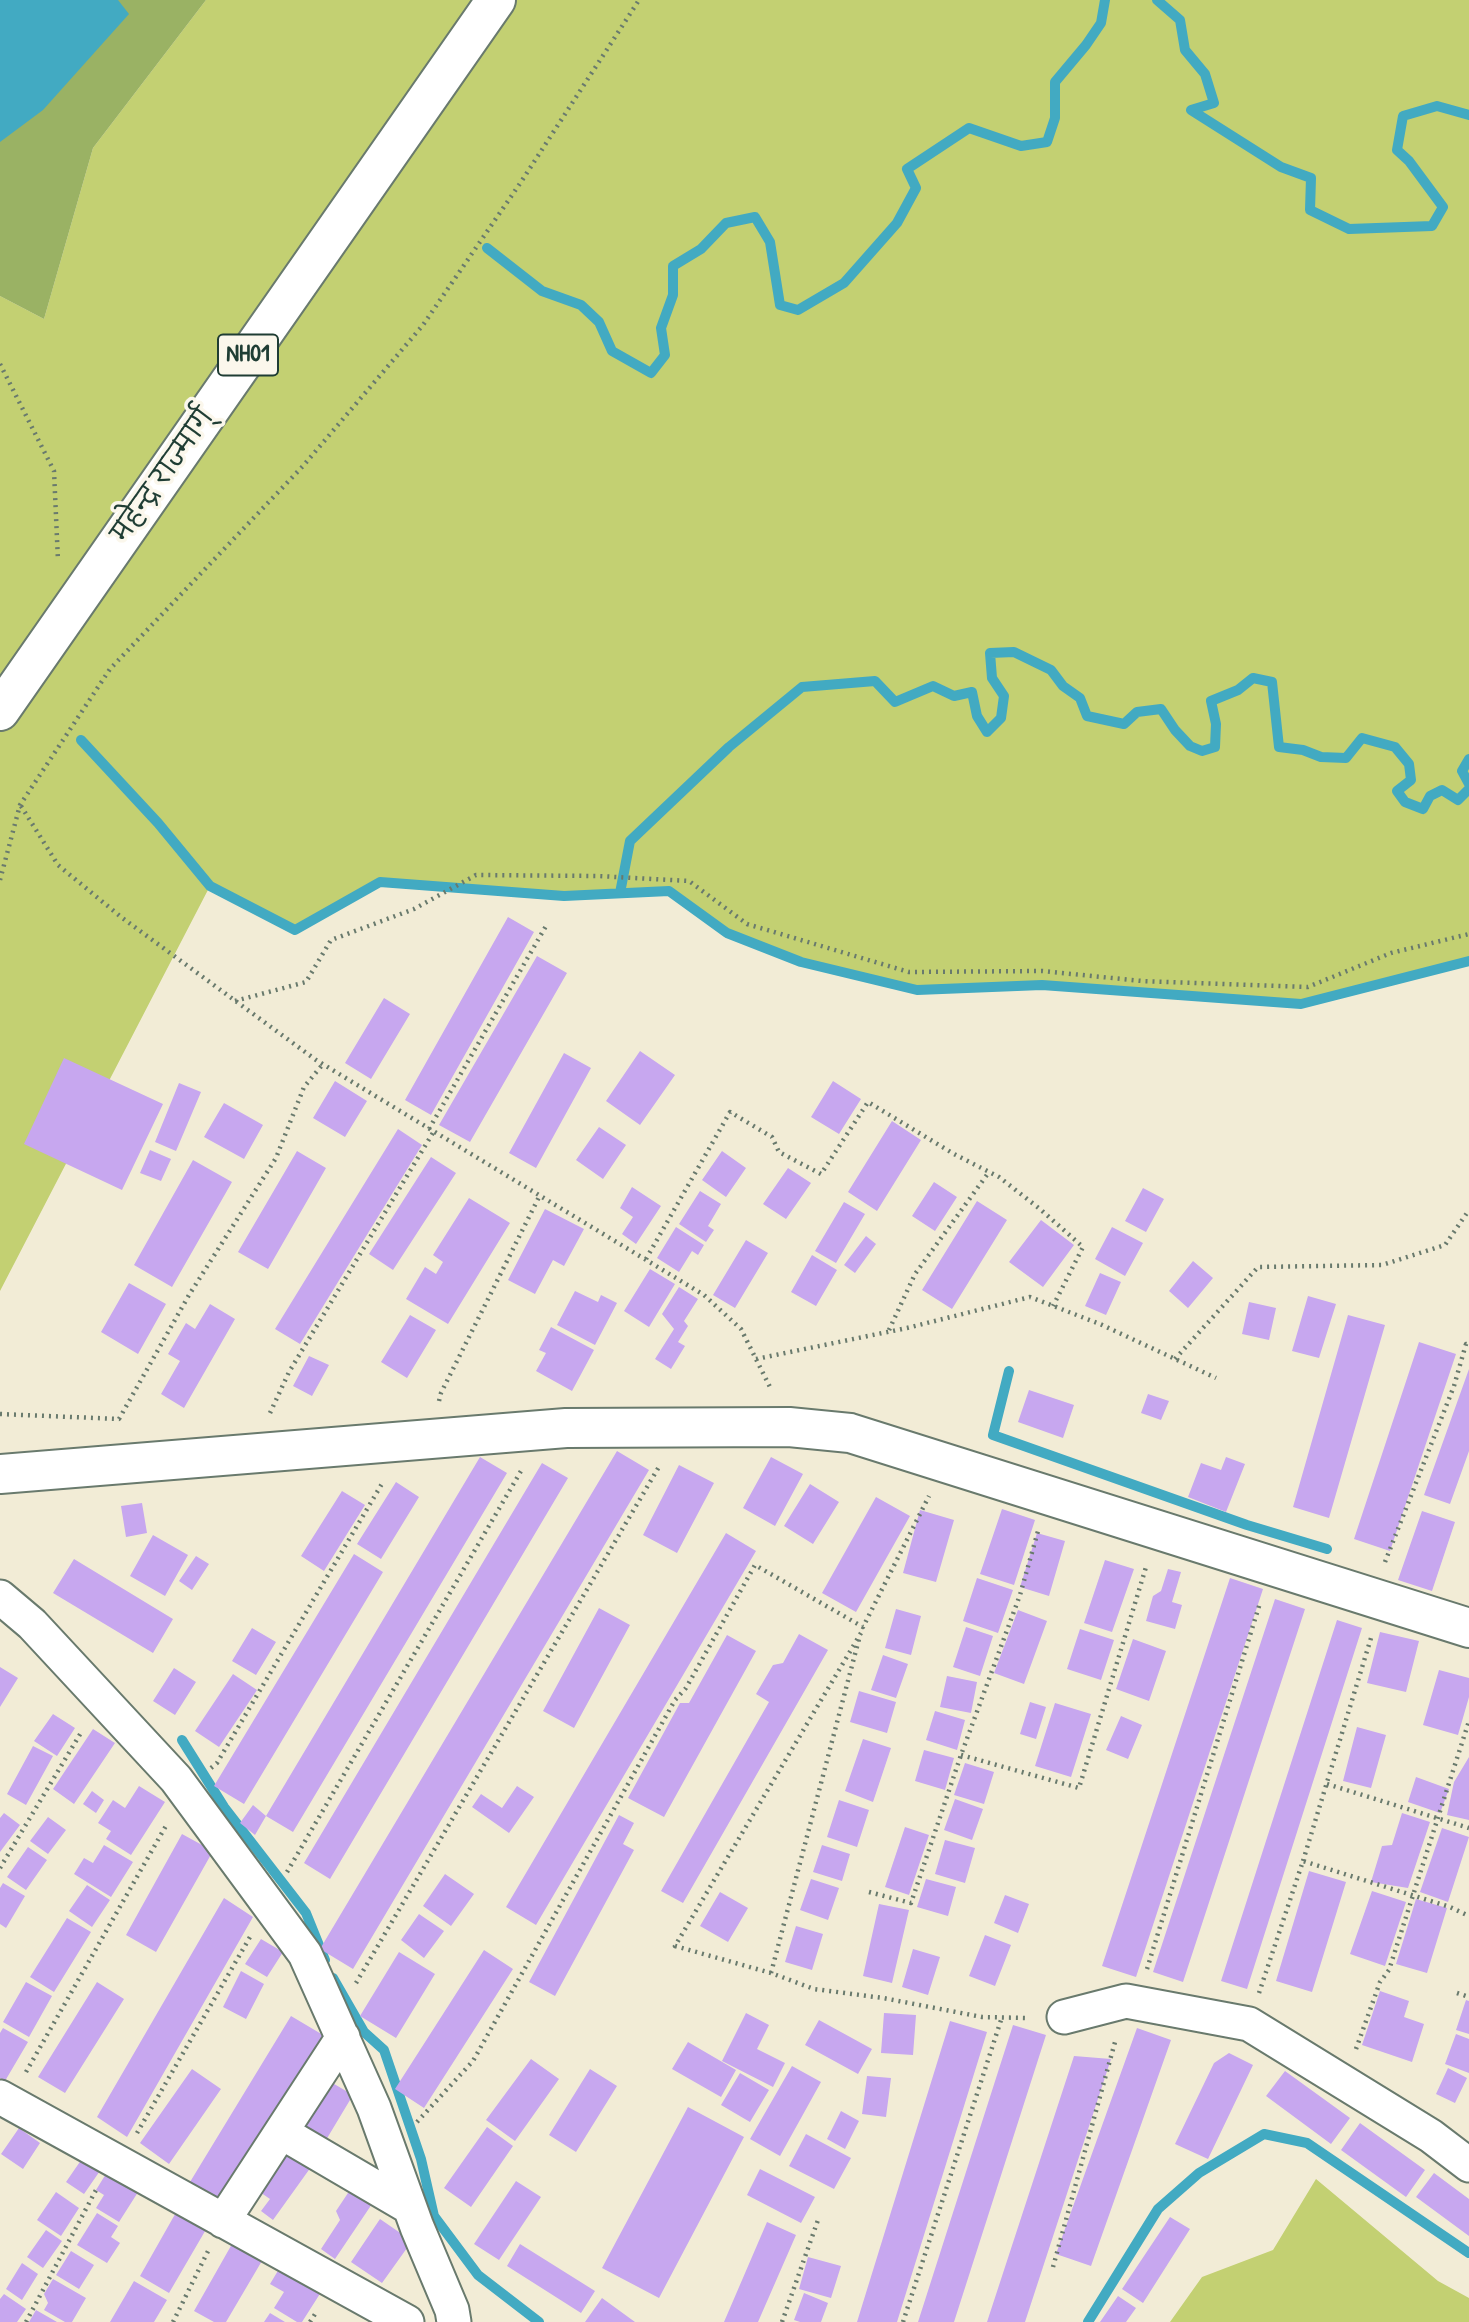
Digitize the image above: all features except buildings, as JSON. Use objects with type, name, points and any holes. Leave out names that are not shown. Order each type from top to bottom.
[{"type":"main road","name":"महेन्द्र राज्मार्ग्","points":[[0,711],[496,0]]},
{"type":"main road","points":[[0,1474],[545,1430],[789,1427],[850,1433],[1469,1628]]},
{"type":"street","points":[[0,1597],[32,1624],[185,1791],[305,1954],[374,2108],[454,2322]]},
{"type":"street","points":[[1064,2017],[1131,2002],[1249,2024],[1431,2136],[1469,2165]]},
{"type":"street","points":[[223,2221],[281,2132],[339,2029]]},
{"type":"street","points":[[4,2099],[407,2322]]},
{"type":"street","points":[[281,2132],[409,2207]]},
{"type":"path","points":[[0,880],[20,805],[110,669],[303,466],[423,325],[639,0]]},
{"type":"path","points":[[0,364],[54,471],[57,570]]},
{"type":"path","points":[[20,805],[58,865],[121,917],[235,1001],[323,1064],[704,1295],[741,1329],[789,1427]]},
{"type":"path","points":[[235,1001],[306,982],[331,940],[414,909],[476,875],[598,876],[689,881],[747,925],[909,972],[1042,971],[1142,981],[1308,987],[1391,953],[1469,934]]},
{"type":"path","points":[[250,1455],[289,1372],[432,1130],[546,926]]},
{"type":"path","points":[[0,1413],[119,1419],[189,1295],[276,1157],[304,1087],[323,1064]]},
{"type":"path","points":[[646,1259],[730,1112],[772,1137],[779,1152],[821,1174],[868,1102],[999,1177],[1083,1247],[1053,1306]]},
{"type":"path","points":[[888,1331],[915,1274],[989,1172]]},
{"type":"path","points":[[4,2099],[185,1791],[217,1763],[419,1441],[540,1195]]},
{"type":"path","points":[[1175,1359],[1258,1267],[1382,1265],[1446,1245],[1469,1210]]},
{"type":"path","points":[[756,1359],[1030,1297],[1100,1324],[1216,1378]]},
{"type":"path","points":[[1249,2024],[1327,1784],[1376,1600],[1454,1385],[1466,1344],[1469,1345]]},
{"type":"path","points":[[339,2029],[682,1428]]},
{"type":"path","points":[[26,2322],[116,2162],[545,1430]]},
{"type":"path","points":[[771,1973],[863,1627],[945,1464]]},
{"type":"path","points":[[869,1892],[911,1903],[961,1755],[1020,1595],[1048,1496]]},
{"type":"path","points":[[961,1755],[1079,1788],[1157,1531]]},
{"type":"path","points":[[390,2151],[473,2061],[675,1700],[686,1688],[755,1565],[863,1627]]},
{"type":"path","points":[[1052,2267],[1131,2002],[1270,1567]]},
{"type":"path","points":[[861,1633],[675,1946],[771,1973],[814,1989],[883,1998],[982,2017],[1064,2017]]},
{"type":"path","points":[[0,1868],[101,1699]]},
{"type":"path","points":[[1344,2083],[1380,1982],[1389,1970],[1469,1721]]},
{"type":"path","points":[[1327,1784],[1469,1828]]},
{"type":"path","points":[[1303,1861],[1469,1916]]},
{"type":"path","points":[[1457,1993],[1469,1997]]},
{"type":"path","points":[[903,2322],[1002,2017]]},
{"type":"path","points":[[782,2322],[818,2220]]},
{"type":"path","points":[[173,2322],[223,2221]]},
{"type":"green space","points":[[0,0],[206,0],[93,148],[44,319],[0,296]]},
{"type":"green space","points":[[206,0],[1469,0],[1469,961],[1301,1004],[1042,985],[917,990],[801,962],[727,933],[669,891],[564,896],[380,882],[295,930],[210,886],[0,1291],[0,296],[44,319],[93,148]]},
{"type":"green space","points":[[1316,2179],[1438,2281],[1469,2298],[1469,2322],[1170,2322],[1202,2277],[1273,2250]]},
{"type":"water","points":[[0,0],[118,0],[129,14],[43,110],[0,142]]},
{"type":"waterway","points":[[487,248],[542,291],[581,305],[599,322],[612,351],[651,373],[665,355],[661,328],[673,295],[673,266],[701,249],[726,223],[755,217],[770,242],[780,305],[798,310],[844,283],[897,223],[916,188],[907,169],[969,128],[1021,146],[1047,142],[1055,118],[1055,82],[1101,23],[1105,0]]},
{"type":"waterway","points":[[1157,0],[1180,20],[1185,50],[1205,74],[1214,103],[1191,110],[1281,167],[1311,178],[1310,210],[1349,229],[1432,226],[1443,207],[1409,161],[1397,150],[1403,116],[1437,106],[1469,115]]},
{"type":"waterway","points":[[620,893],[630,841],[729,747],[802,687],[875,681],[895,702],[933,686],[954,696],[972,692],[977,716],[987,732],[1001,718],[1004,696],[992,678],[990,653],[1014,652],[1051,670],[1063,686],[1080,698],[1087,716],[1124,724],[1137,712],[1161,709],[1190,746],[1202,751],[1215,747],[1216,724],[1211,701],[1238,690],[1253,678],[1272,682],[1279,747],[1303,750],[1321,757],[1346,758],[1362,738],[1395,747],[1409,764],[1411,780],[1397,791],[1405,802],[1423,809],[1430,796],[1442,790],[1458,800],[1469,789]]},
{"type":"waterway","points":[[81,740],[158,823],[210,886],[295,930],[380,882],[564,896],[669,891],[727,933],[801,962],[917,990],[1042,985],[1301,1004],[1469,961]]},
{"type":"waterway","points":[[1469,759],[1462,771],[1469,784]]},
{"type":"waterway","points":[[1009,1371],[993,1435],[1247,1525],[1327,1549]]},
{"type":"waterway","points":[[182,1740],[224,1807],[306,1913],[325,1960]]},
{"type":"waterway","points":[[333,1978],[364,2032],[384,2050],[421,2159],[434,2216],[478,2275],[539,2322]]},
{"type":"waterway","points":[[1088,2322],[1158,2209],[1199,2173],[1264,2134],[1307,2143],[1469,2253]]}]
